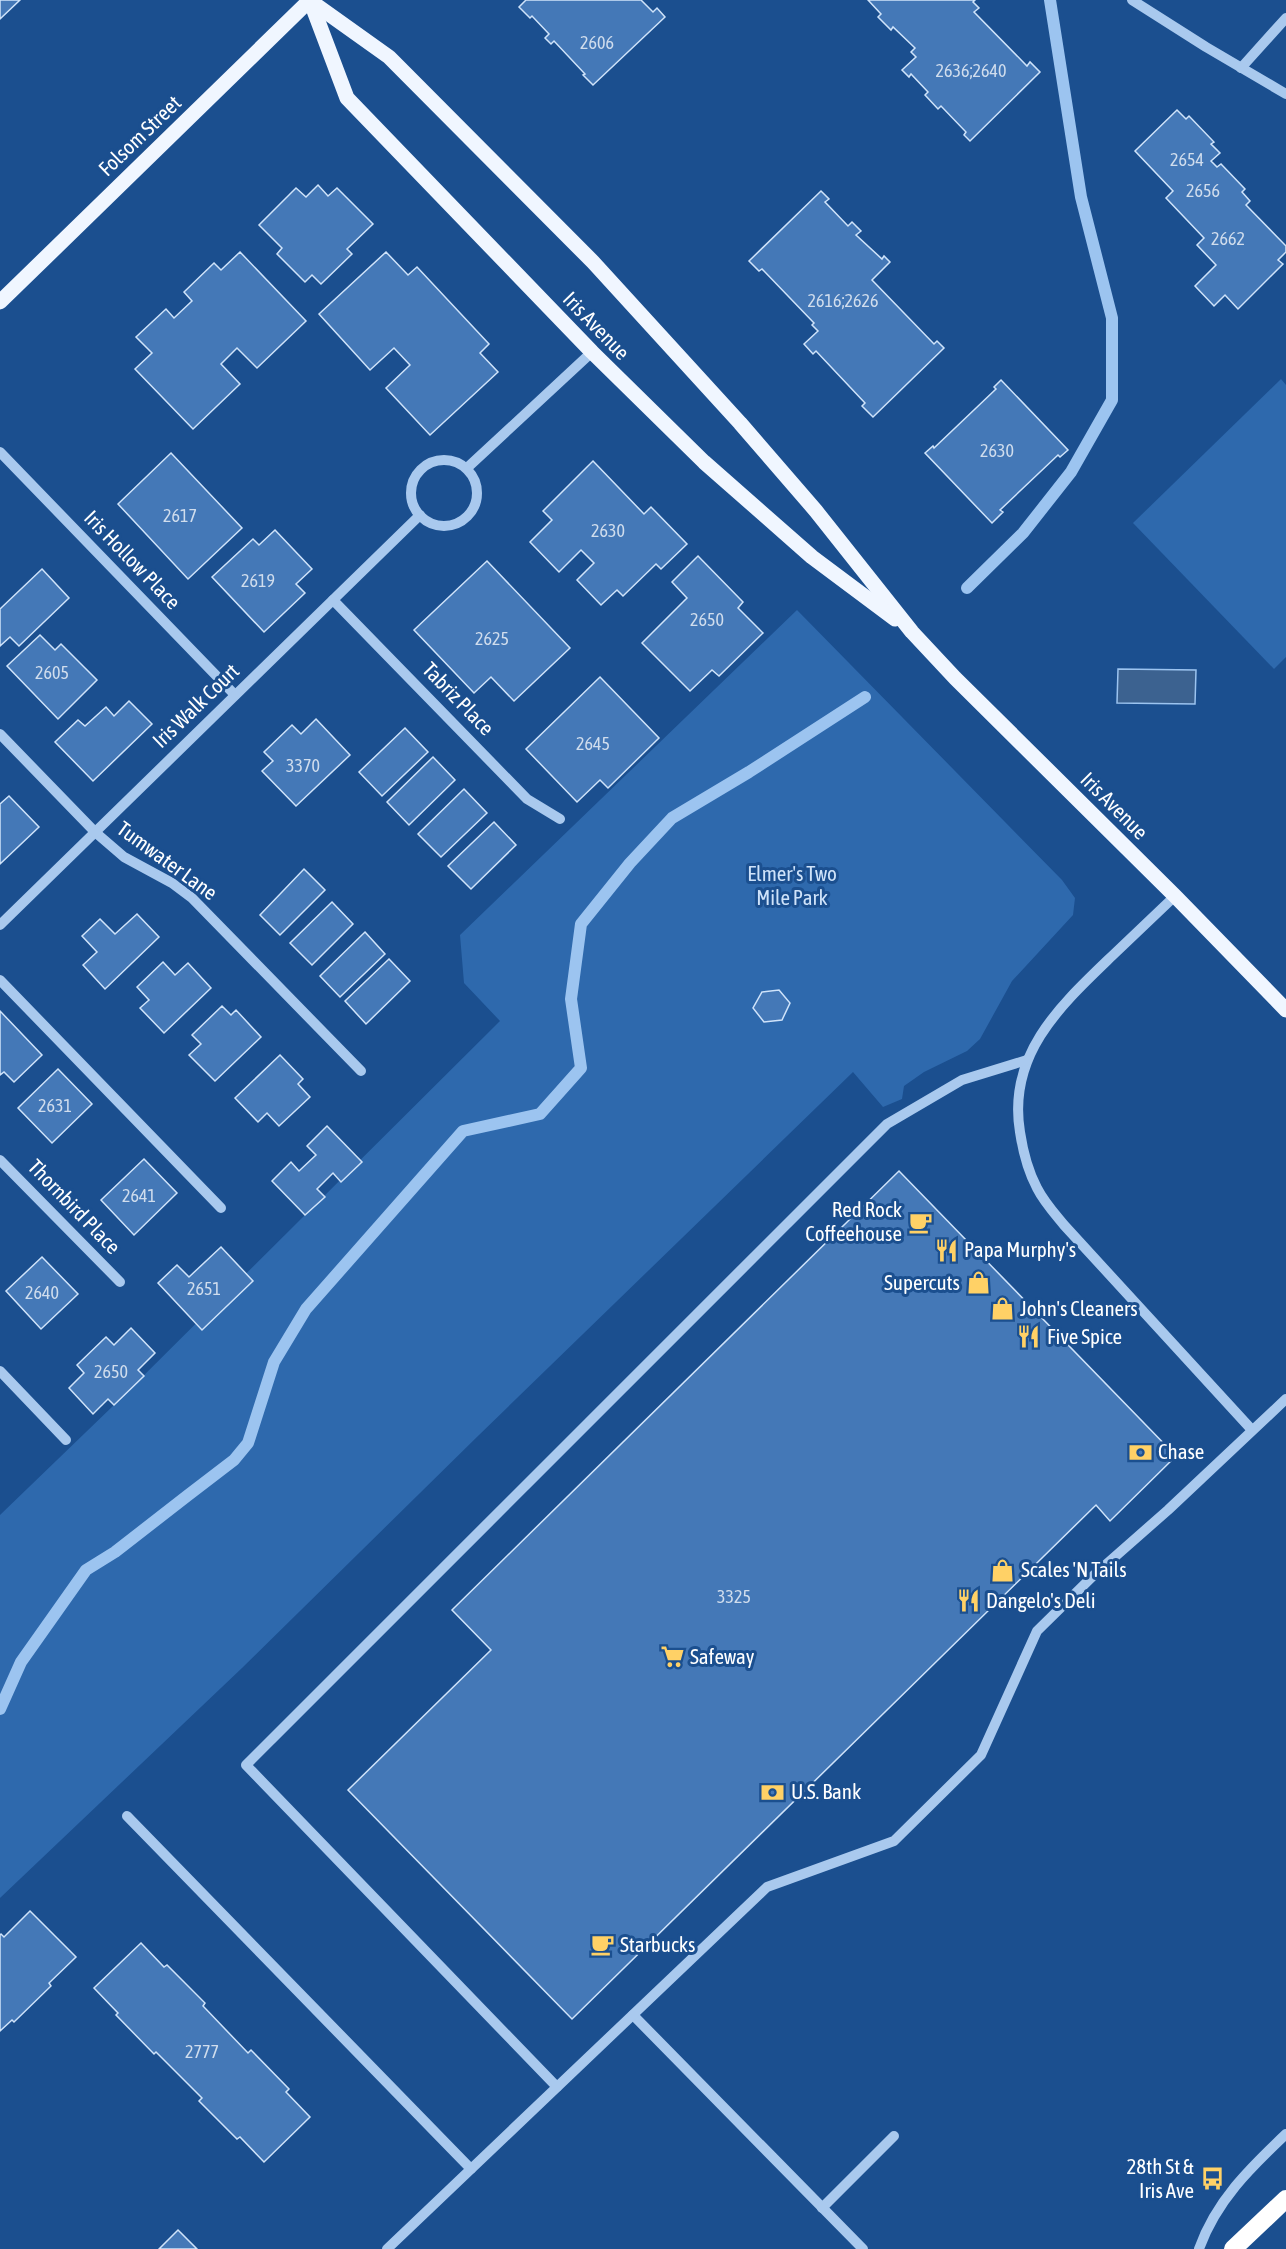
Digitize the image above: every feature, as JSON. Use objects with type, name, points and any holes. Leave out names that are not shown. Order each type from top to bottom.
[{"type":"highway","points":[[1233,2249],[1286,2199]]},
{"type":"main road","name":"Folsom Street","points":[[0,302],[310,0]]},
{"type":"main road","name":"Iris Avenue","points":[[310,0],[347,98],[592,352],[688,446],[761,514],[812,557],[912,632]]},
{"type":"main road","name":"Iris Avenue","points":[[310,0],[389,57],[593,262],[740,423],[816,512],[912,632],[1286,1010]]},
{"type":"street","points":[[1132,0],[1286,94]]},
{"type":"street","points":[[1241,68],[1286,18]]},
{"type":"street","points":[[467,468],[592,352]]},
{"type":"street","name":"Iris Hollow Place","points":[[0,452],[236,695]]},
{"type":"street","points":[[445,459],[467,468],[474,478],[477,491],[474,506],[460,523],[445,526],[433,525],[414,509],[410,494],[414,477],[429,462],[445,459]]},
{"type":"street","name":"Iris Walk Court","points":[[0,926],[420,515]]},
{"type":"street","name":"Tabriz Place","points":[[333,600],[527,799],[560,819]]},
{"type":"street","name":"Tumwater Lane","points":[[0,734],[95,832],[124,857],[172,883],[192,898],[361,1071]]},
{"type":"street","points":[[1175,896],[1060,1009],[1041,1032],[1027,1060],[1018,1090],[1017,1118],[1023,1154],[1037,1188],[1064,1226],[1252,1430]]},
{"type":"street","points":[[0,980],[221,1208]]},
{"type":"street","points":[[557,2087],[246,1765],[887,1124],[962,1080],[1027,1060]]},
{"type":"street","name":"Thornbird Place","points":[[0,1160],[120,1282]]},
{"type":"street","points":[[0,1371],[66,1440]]},
{"type":"street","points":[[387,2249],[767,1887],[894,1841],[981,1755],[1037,1631],[1093,1576],[1168,1510],[1286,1399]]},
{"type":"street","points":[[128,1816],[471,2169]]},
{"type":"street","points":[[633,2015],[863,2249]]},
{"type":"street","points":[[1199,2249],[1215,2214],[1231,2189],[1286,2134]]},
{"type":"street","points":[[822,2208],[894,2136]]},
{"type":"green space","points":[[1281,379],[1286,385],[1286,657],[1274,669],[1133,523]]},
{"type":"green space","name":"Elmer's Two Mile Park","points":[[797,610],[1062,880],[1075,898],[1073,915],[1012,981],[980,1039],[967,1051],[924,1072],[904,1086],[902,1099],[883,1107],[853,1072],[242,1668],[0,1898],[0,1515],[114,1405],[500,1021],[464,983],[460,935]]},
{"type":"shaded area","points":[[1118,669],[1196,670],[1195,704],[1117,703]]},
{"type":"building","points":[[0,0],[20,0],[0,19]]},
{"type":"building","points":[[526,0],[641,0],[653,12],[657,8],[665,17],[593,85],[554,41],[551,44],[545,38],[549,34],[532,16],[530,18],[519,7]]},
{"type":"building","points":[[868,0],[975,0],[973,2],[979,8],[974,12],[1027,66],[1030,62],[1040,72],[970,141],[964,135],[966,132],[941,106],[938,109],[925,95],[928,92],[911,74],[909,77],[902,70],[916,57],[911,52],[915,48],[893,27],[891,30],[878,17],[881,14]]},
{"type":"building","points":[[1177,110],[1186,119],[1189,116],[1214,142],[1211,144],[1220,153],[1211,161],[1217,167],[1221,164],[1245,189],[1242,192],[1250,201],[1246,205],[1286,246],[1286,252],[1278,260],[1283,264],[1238,309],[1225,295],[1214,306],[1195,286],[1216,265],[1197,245],[1204,238],[1166,198],[1173,191],[1135,151]]},
{"type":"building","points":[[318,185],[328,196],[337,188],[373,224],[347,249],[352,254],[321,284],[312,275],[305,282],[277,254],[282,248],[259,225],[296,188],[306,197]]},
{"type":"building","points":[[821,191],[829,199],[825,202],[848,226],[852,222],[861,231],[856,235],[882,259],[884,256],[890,262],[872,280],[934,344],[937,341],[944,348],[873,417],[862,406],[865,403],[816,351],[813,354],[804,344],[818,331],[812,325],[814,323],[762,269],[759,271],[749,261]]},
{"type":"building","points":[[240,252],[306,321],[257,368],[237,348],[221,364],[240,384],[193,429],[135,369],[152,353],[136,337],[166,309],[174,318],[192,301],[184,292],[214,263],[221,270]]},
{"type":"building","points":[[386,252],[408,275],[417,267],[489,344],[480,353],[498,372],[430,435],[386,388],[410,365],[394,348],[370,370],[319,314]]},
{"type":"building","points":[[1001,380],[1068,450],[1060,457],[1058,455],[1000,510],[1003,512],[992,523],[925,453],[933,446],[934,448],[996,389],[994,387]]},
{"type":"building","points":[[171,453],[242,528],[188,579],[118,504]]},
{"type":"building","points":[[593,461],[644,514],[651,507],[687,544],[661,569],[656,564],[623,596],[617,590],[601,605],[577,580],[594,563],[581,550],[559,572],[530,542],[552,520],[543,511]]},
{"type":"building","points":[[275,530],[312,569],[296,584],[305,593],[264,632],[212,577],[253,539],[259,545]]},
{"type":"building","points":[[698,556],[743,602],[738,608],[763,633],[719,676],[712,670],[690,691],[642,643],[687,598],[672,582]]},
{"type":"building","points":[[487,561],[570,648],[514,701],[491,677],[474,693],[414,630]]},
{"type":"building","points":[[42,569],[69,598],[19,646],[10,637],[0,646],[0,609]]},
{"type":"building","points":[[40,635],[55,650],[61,644],[97,680],[58,719],[7,666]]},
{"type":"building","points":[[600,677],[659,738],[608,788],[600,780],[577,802],[526,749]]},
{"type":"building","points":[[129,701],[152,724],[93,781],[55,742],[78,720],[85,726],[106,707],[114,716]]},
{"type":"building","points":[[316,719],[350,755],[296,806],[262,771],[273,761],[264,752],[292,725],[301,734]]},
{"type":"building","points":[[405,728],[428,752],[382,796],[359,772]]},
{"type":"building","points":[[433,757],[455,780],[409,825],[387,802]]},
{"type":"building","points":[[464,789],[487,813],[441,857],[418,834]]},
{"type":"building","points":[[9,796],[39,827],[0,864],[0,804]]},
{"type":"building","points":[[494,822],[516,845],[471,889],[448,866]]},
{"type":"building","points":[[304,869],[325,890],[280,935],[260,915]]},
{"type":"building","points":[[332,902],[353,924],[312,965],[290,943]]},
{"type":"building","points":[[137,914],[159,937],[105,989],[83,965],[97,952],[82,936],[100,919],[115,934]]},
{"type":"building","points":[[365,932],[385,954],[340,997],[320,976]]},
{"type":"building","points":[[389,959],[410,981],[366,1024],[345,1001]]},
{"type":"building","points":[[163,962],[175,975],[188,963],[211,988],[164,1033],[140,1008],[149,1000],[137,987]]},
{"type":"building","points":[[779,990],[790,1003],[782,1020],[764,1022],[753,1008],[762,992]]},
{"type":"building","points":[[222,1006],[231,1015],[236,1010],[261,1037],[215,1081],[189,1055],[201,1044],[192,1035]]},
{"type":"building","points":[[0,1011],[42,1055],[14,1082],[4,1072],[0,1075]]},
{"type":"building","points":[[280,1055],[303,1079],[298,1084],[310,1097],[279,1126],[267,1113],[258,1122],[235,1098]]},
{"type":"building","points":[[58,1069],[92,1104],[52,1143],[18,1108]]},
{"type":"building","points":[[327,1126],[362,1162],[341,1182],[333,1173],[317,1189],[325,1197],[305,1215],[272,1181],[291,1162],[299,1171],[316,1155],[307,1146]]},
{"type":"building","points":[[144,1159],[177,1193],[134,1235],[101,1200]]},
{"type":"building","points":[[899,1171],[1176,1456],[1110,1521],[1096,1505],[572,2019],[348,1790],[491,1650],[452,1610]]},
{"type":"building","points":[[221,1247],[253,1281],[202,1330],[158,1283],[177,1265],[189,1277]]},
{"type":"building","points":[[42,1257],[78,1294],[41,1329],[6,1291]]},
{"type":"building","points":[[131,1328],[155,1353],[138,1370],[144,1376],[114,1405],[108,1399],[93,1414],[69,1388],[84,1373],[77,1365],[106,1337],[114,1345]]},
{"type":"building","points":[[30,1911],[76,1957],[49,1983],[51,1986],[14,2022],[12,2020],[0,2031],[0,1935],[4,1937]]},
{"type":"building","points":[[141,1943],[205,2003],[203,2006],[248,2053],[251,2050],[289,2089],[286,2092],[310,2117],[264,2162],[240,2137],[237,2139],[199,2101],[202,2098],[156,2052],[154,2054],[116,2015],[118,2013],[94,1988]]},
{"type":"building","points":[[178,2230],[197,2249],[159,2249]]},
{"type":"waterway","points":[[967,588],[1023,533],[1071,472],[1112,400],[1112,318],[1081,197],[1050,0]]},
{"type":"waterway","points":[[0,1709],[21,1662],[86,1570],[115,1552],[234,1460],[248,1443],[274,1362],[306,1309],[463,1131],[540,1114],[581,1068],[571,999],[581,924],[630,863],[672,818],[749,772],[865,697]]},
{"type":"place","name":"Red Rock Coffeehouse","points":[[920,1222]]},
{"type":"place","name":"Papa Murphy's","points":[[946,1250]]},
{"type":"place","name":"Supercuts","points":[[978,1283]]},
{"type":"place","name":"John's Cleaners","points":[[1002,1309]]},
{"type":"place","name":"Five Spice","points":[[1029,1337]]},
{"type":"place","name":"Chase","points":[[1140,1452]]},
{"type":"place","name":"Scales 'N Tails","points":[[1003,1570]]},
{"type":"place","name":"Dangelo's Deli","points":[[968,1601]]},
{"type":"place","name":"Safeway","points":[[672,1657]]},
{"type":"place","name":"U.S. Bank","points":[[773,1792]]},
{"type":"place","name":"Starbucks","points":[[602,1945]]},
{"type":"place","name":"28th St & Iris Ave","points":[[1212,2179]]}]
